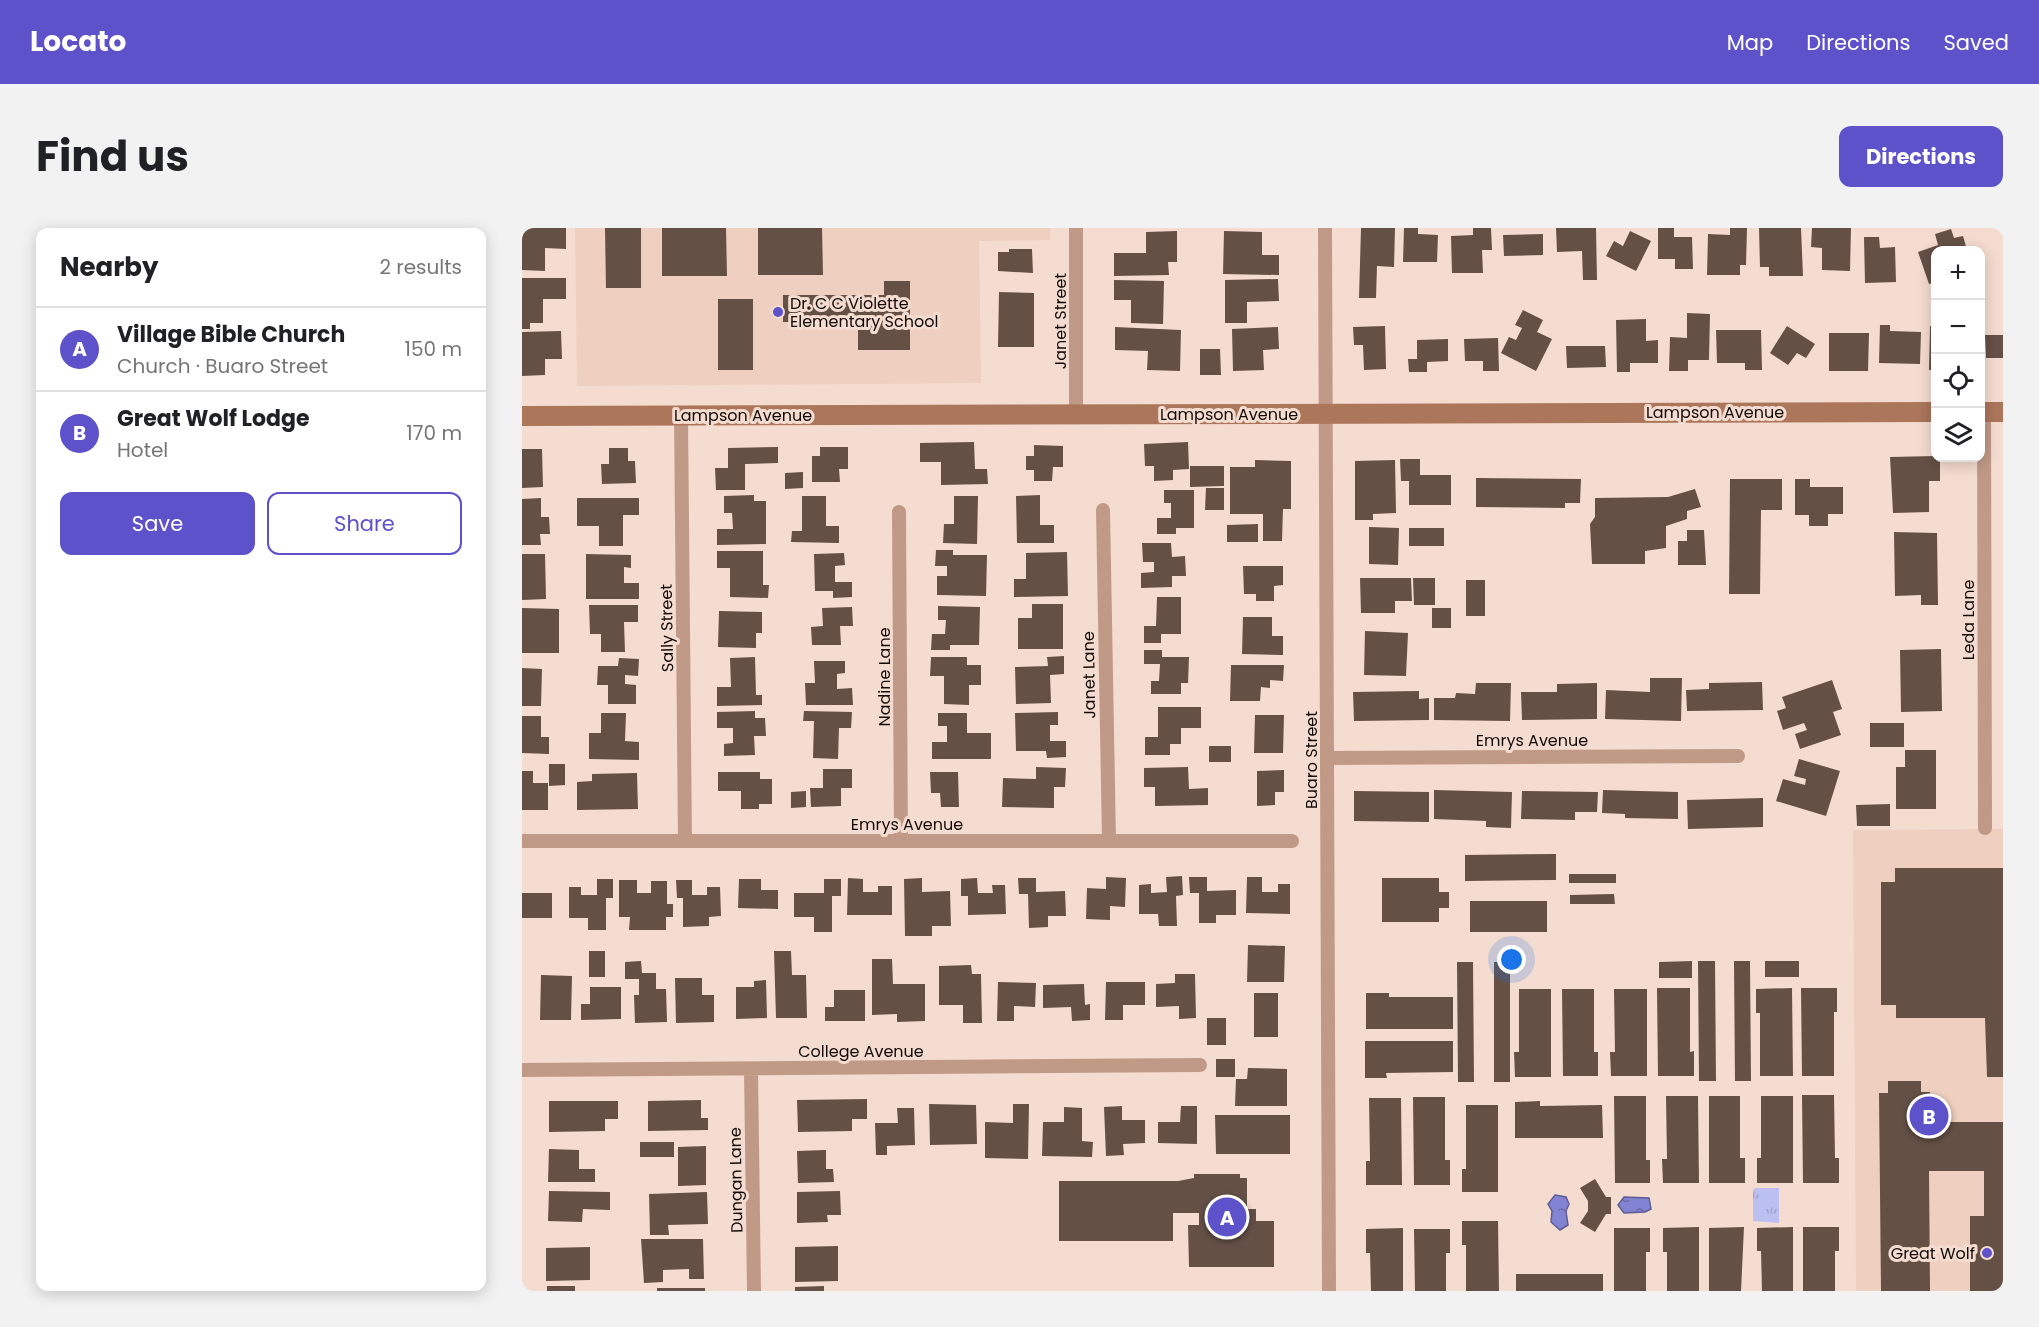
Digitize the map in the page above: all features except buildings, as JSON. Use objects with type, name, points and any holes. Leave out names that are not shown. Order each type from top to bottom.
[{"type":"street","name":"Janet Street","points":[[1076,228],[1076,414]]},
{"type":"street","name":"Buaro Street","points":[[1325,228],[1329,1291]]},
{"type":"street","name":"Lampson Avenue","points":[[522,416],[1931,412]]},
{"type":"street","name":"Leda Lane","points":[[1985,828],[1989,412]]},
{"type":"street","name":"Sally Street","points":[[681,415],[685,841]]},
{"type":"street","name":"Janet Lane","points":[[1103,510],[1108,840]]},
{"type":"street","name":"Nadine Lane","points":[[899,512],[901,841]]},
{"type":"street","name":"Emrys Avenue","points":[[1327,758],[1738,756]]},
{"type":"street","name":"Emrys Avenue","points":[[522,841],[1292,841]]},
{"type":"street","name":"College Avenue","points":[[522,1070],[1200,1065]]},
{"type":"street","name":"Dungan Lane","points":[[752,1069],[754,1291]]},
{"type":"shaded area","name":"Dr. C C Violette Elementary School","points":[[575,228],[1050,228],[1050,240],[979,241],[981,383],[577,386]]},
{"type":"shaded area","points":[[2003,829],[2003,1291],[1856,1291],[1853,830]]},
{"type":"green space","points":[[1755,1188],[1779,1188],[1779,1223],[1753,1221],[1753,1190]]},
{"type":"water","points":[[1555,1195],[1566,1197],[1569,1204],[1566,1211],[1568,1225],[1560,1230],[1551,1222],[1552,1211],[1548,1204]]},
{"type":"water","points":[[1624,1197],[1649,1198],[1651,1209],[1645,1212],[1624,1213],[1618,1205]]},
{"type":"place","name":"Dr. C C Violette Elementary School","points":[[778,312]]},
{"type":"place","name":"Great Wolf Lodge","points":[[1929,1116]]},
{"type":"place","name":"Village Bible Church","points":[[1227,1217]]},
{"type":"place","name":"Great Wolf","points":[[1987,1253]]}]
